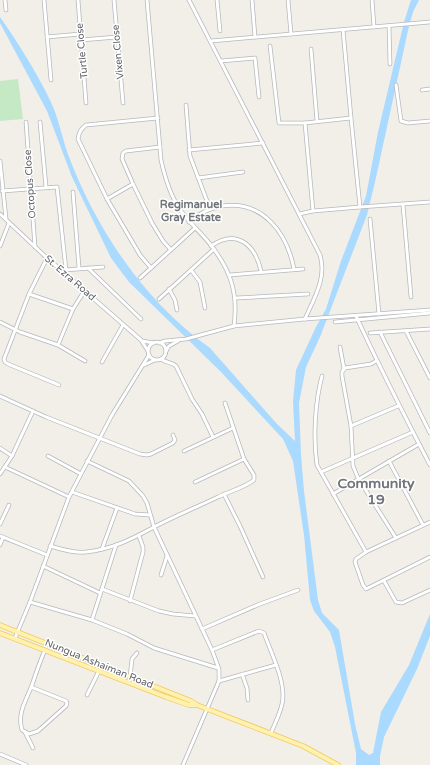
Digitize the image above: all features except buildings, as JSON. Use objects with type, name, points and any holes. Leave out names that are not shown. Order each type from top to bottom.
[{"type":"main road","name":"Nungua Ashaiman Road","points":[[0,625],[130,677],[190,703]]},
{"type":"main road","name":"Nungua Ashaiman Road","points":[[0,632],[162,696],[208,708],[303,746],[338,765]]},
{"type":"street","points":[[5,0],[6,10]]},
{"type":"street","points":[[44,0],[51,80]]},
{"type":"street","name":"Turtle Close","points":[[78,0],[86,103]]},
{"type":"street","name":"Vixen Close","points":[[114,0],[123,103]]},
{"type":"street","points":[[147,0],[161,160],[166,182],[180,210],[212,247],[230,275],[236,298],[234,326]]},
{"type":"street","points":[[189,0],[320,255],[323,266],[322,279],[305,319]]},
{"type":"street","points":[[217,0],[220,31]]},
{"type":"street","points":[[252,0],[255,37]]},
{"type":"street","points":[[288,0],[291,34]]},
{"type":"street","points":[[372,0],[374,27]]},
{"type":"street","points":[[211,41],[430,22]]},
{"type":"street","points":[[389,26],[390,64]]},
{"type":"street","points":[[343,30],[350,118],[361,207]]},
{"type":"street","points":[[47,37],[80,34]]},
{"type":"street","points":[[81,40],[117,37]]},
{"type":"street","points":[[270,46],[278,122],[281,124],[350,118]]},
{"type":"street","points":[[311,49],[317,121]]},
{"type":"street","points":[[221,61],[255,58],[259,97]]},
{"type":"street","points":[[396,85],[401,121],[408,123],[430,121]]},
{"type":"street","points":[[422,90],[430,89]]},
{"type":"street","points":[[186,105],[191,163],[210,209]]},
{"type":"street","points":[[150,268],[140,255],[107,199],[80,146],[78,139],[79,132],[86,125],[158,118]]},
{"type":"street","name":"Octopus Close","points":[[26,122],[35,247]]},
{"type":"street","points":[[40,122],[46,188]]},
{"type":"street","points":[[306,122],[313,211]]},
{"type":"street","points":[[189,150],[263,143]]},
{"type":"street","points":[[160,147],[126,151],[123,153],[122,158],[152,223],[163,240],[172,250]]},
{"type":"street","points":[[0,161],[6,220]]},
{"type":"street","points":[[198,178],[243,172]]},
{"type":"street","points":[[107,199],[133,184]]},
{"type":"street","points":[[2,191],[56,186],[58,188],[64,270],[103,267]]},
{"type":"street","points":[[74,192],[79,268]]},
{"type":"street","points":[[299,214],[313,211],[430,202]]},
{"type":"street","points":[[403,205],[411,297]]},
{"type":"street","points":[[189,222],[203,211],[224,206],[242,206],[255,210],[266,217],[277,228],[289,248],[294,269]]},
{"type":"street","name":"St. Ezra Road","points":[[0,214],[46,258],[64,270],[141,340]]},
{"type":"street","points":[[370,219],[379,314]]},
{"type":"street","points":[[0,246],[9,223]]},
{"type":"street","points":[[140,278],[195,228]]},
{"type":"street","points":[[159,299],[191,270],[216,242],[227,239],[240,240],[246,243],[256,254],[261,271]]},
{"type":"street","points":[[46,258],[29,294],[4,359],[5,362],[59,385]]},
{"type":"street","points":[[88,268],[141,319]]},
{"type":"street","points":[[230,275],[303,268]]},
{"type":"street","points":[[191,270],[200,282],[203,290],[205,308]]},
{"type":"street","points":[[169,289],[177,310]]},
{"type":"street","points":[[58,345],[73,309],[85,290]]},
{"type":"street","points":[[29,294],[73,309]]},
{"type":"street","points":[[236,298],[308,294]]},
{"type":"street","points":[[141,340],[146,343],[159,343],[179,340],[234,326],[305,319],[430,310]]},
{"type":"street","points":[[335,322],[430,313]]},
{"type":"street","points":[[356,316],[398,406],[430,465]]},
{"type":"street","points":[[0,322],[58,345],[85,361]]},
{"type":"street","points":[[102,362],[123,325]]},
{"type":"street","points":[[370,333],[430,329]]},
{"type":"street","points":[[406,331],[430,378]]},
{"type":"street","points":[[380,332],[430,433]]},
{"type":"street","points":[[15,638],[69,497],[99,437],[149,356],[148,351],[141,340]]},
{"type":"street","points":[[144,365],[164,357],[169,346],[179,340]]},
{"type":"street","points":[[148,351],[150,346],[154,343]]},
{"type":"street","points":[[159,343],[164,346],[166,351]]},
{"type":"street","points":[[340,347],[344,369],[342,376],[351,426],[353,466],[358,478],[396,538]]},
{"type":"street","points":[[149,356],[155,360]]},
{"type":"street","points":[[161,359],[167,363],[173,363],[176,366],[192,399],[214,437]]},
{"type":"street","points":[[344,369],[371,364],[376,361]]},
{"type":"street","points":[[322,376],[318,392],[316,429],[316,457],[318,468],[366,552]]},
{"type":"street","points":[[0,396],[33,411],[140,454],[146,455],[173,443],[175,440],[173,435]]},
{"type":"street","points":[[50,546],[80,553],[116,545],[139,536],[154,527],[249,484],[254,480],[254,475],[244,459],[225,403]]},
{"type":"street","points":[[351,426],[398,406]]},
{"type":"street","points":[[1,472],[12,456],[33,411]]},
{"type":"street","points":[[184,451],[233,428]]},
{"type":"street","points":[[321,472],[413,432]]},
{"type":"street","points":[[333,494],[358,478],[419,444]]},
{"type":"street","points":[[0,448],[12,456]]},
{"type":"street","points":[[48,456],[80,474]]},
{"type":"street","points":[[195,482],[244,459]]},
{"type":"street","points":[[87,461],[129,481],[143,496],[154,527],[219,668],[219,681],[183,765]]},
{"type":"street","points":[[389,461],[423,525]]},
{"type":"street","points":[[5,467],[69,497]]},
{"type":"street","points":[[72,492],[135,514],[150,515]]},
{"type":"street","points":[[224,494],[263,577]]},
{"type":"street","points":[[0,524],[9,505]]},
{"type":"street","points":[[102,549],[117,508]]},
{"type":"street","points":[[430,522],[366,552],[355,562],[364,588],[368,588],[430,558]]},
{"type":"street","points":[[130,601],[143,552],[143,547],[139,536]]},
{"type":"street","points":[[0,545],[2,537],[47,555]]},
{"type":"street","points":[[92,620],[116,545]]},
{"type":"street","points":[[161,575],[167,556]]},
{"type":"street","points":[[43,566],[100,593]]},
{"type":"street","points":[[384,581],[396,602],[399,603],[430,590]]},
{"type":"street","points":[[102,589],[130,601],[168,614],[195,616]]},
{"type":"street","points":[[202,629],[260,604],[298,590]]},
{"type":"street","points":[[30,602],[92,620],[127,634],[154,648],[219,668]]},
{"type":"street","points":[[212,650],[261,631],[264,633],[276,665],[282,688],[283,703],[271,733]]},
{"type":"street","points":[[33,748],[25,732],[22,730],[20,722],[23,706],[45,650]]},
{"type":"street","points":[[130,677],[132,659],[137,652]]},
{"type":"street","points":[[219,681],[276,665]]},
{"type":"street","points":[[87,695],[99,671]]},
{"type":"street","points":[[242,674],[247,688],[248,700]]},
{"type":"street","points":[[25,732],[32,734],[38,731],[66,706],[67,703],[66,701],[31,687]]},
{"type":"street","points":[[0,754],[26,765]]},
{"type":"green space","points":[[18,79],[23,119],[0,121],[0,81]]},
{"type":"water","points":[[411,0],[419,0],[413,12],[409,26],[367,215],[320,337],[306,367],[299,403],[304,491],[318,600],[322,613],[339,630],[355,724],[361,749],[369,755],[373,753],[381,712],[409,665],[430,614],[430,636],[417,669],[384,737],[380,756],[380,765],[356,765],[356,753],[335,647],[330,632],[314,611],[310,600],[304,535],[293,461],[283,439],[221,372],[129,282],[111,258],[72,177],[47,111],[0,23],[0,17],[45,89],[56,114],[80,185],[109,238],[126,263],[165,310],[210,348],[277,424],[295,441],[293,401],[296,370],[326,309],[341,261],[366,196],[378,132],[404,22]]},
{"type":"district","name":"Regimanuel Gray Estate","points":[[191,210]]},
{"type":"district","name":"Community 19","points":[[376,492]]}]
